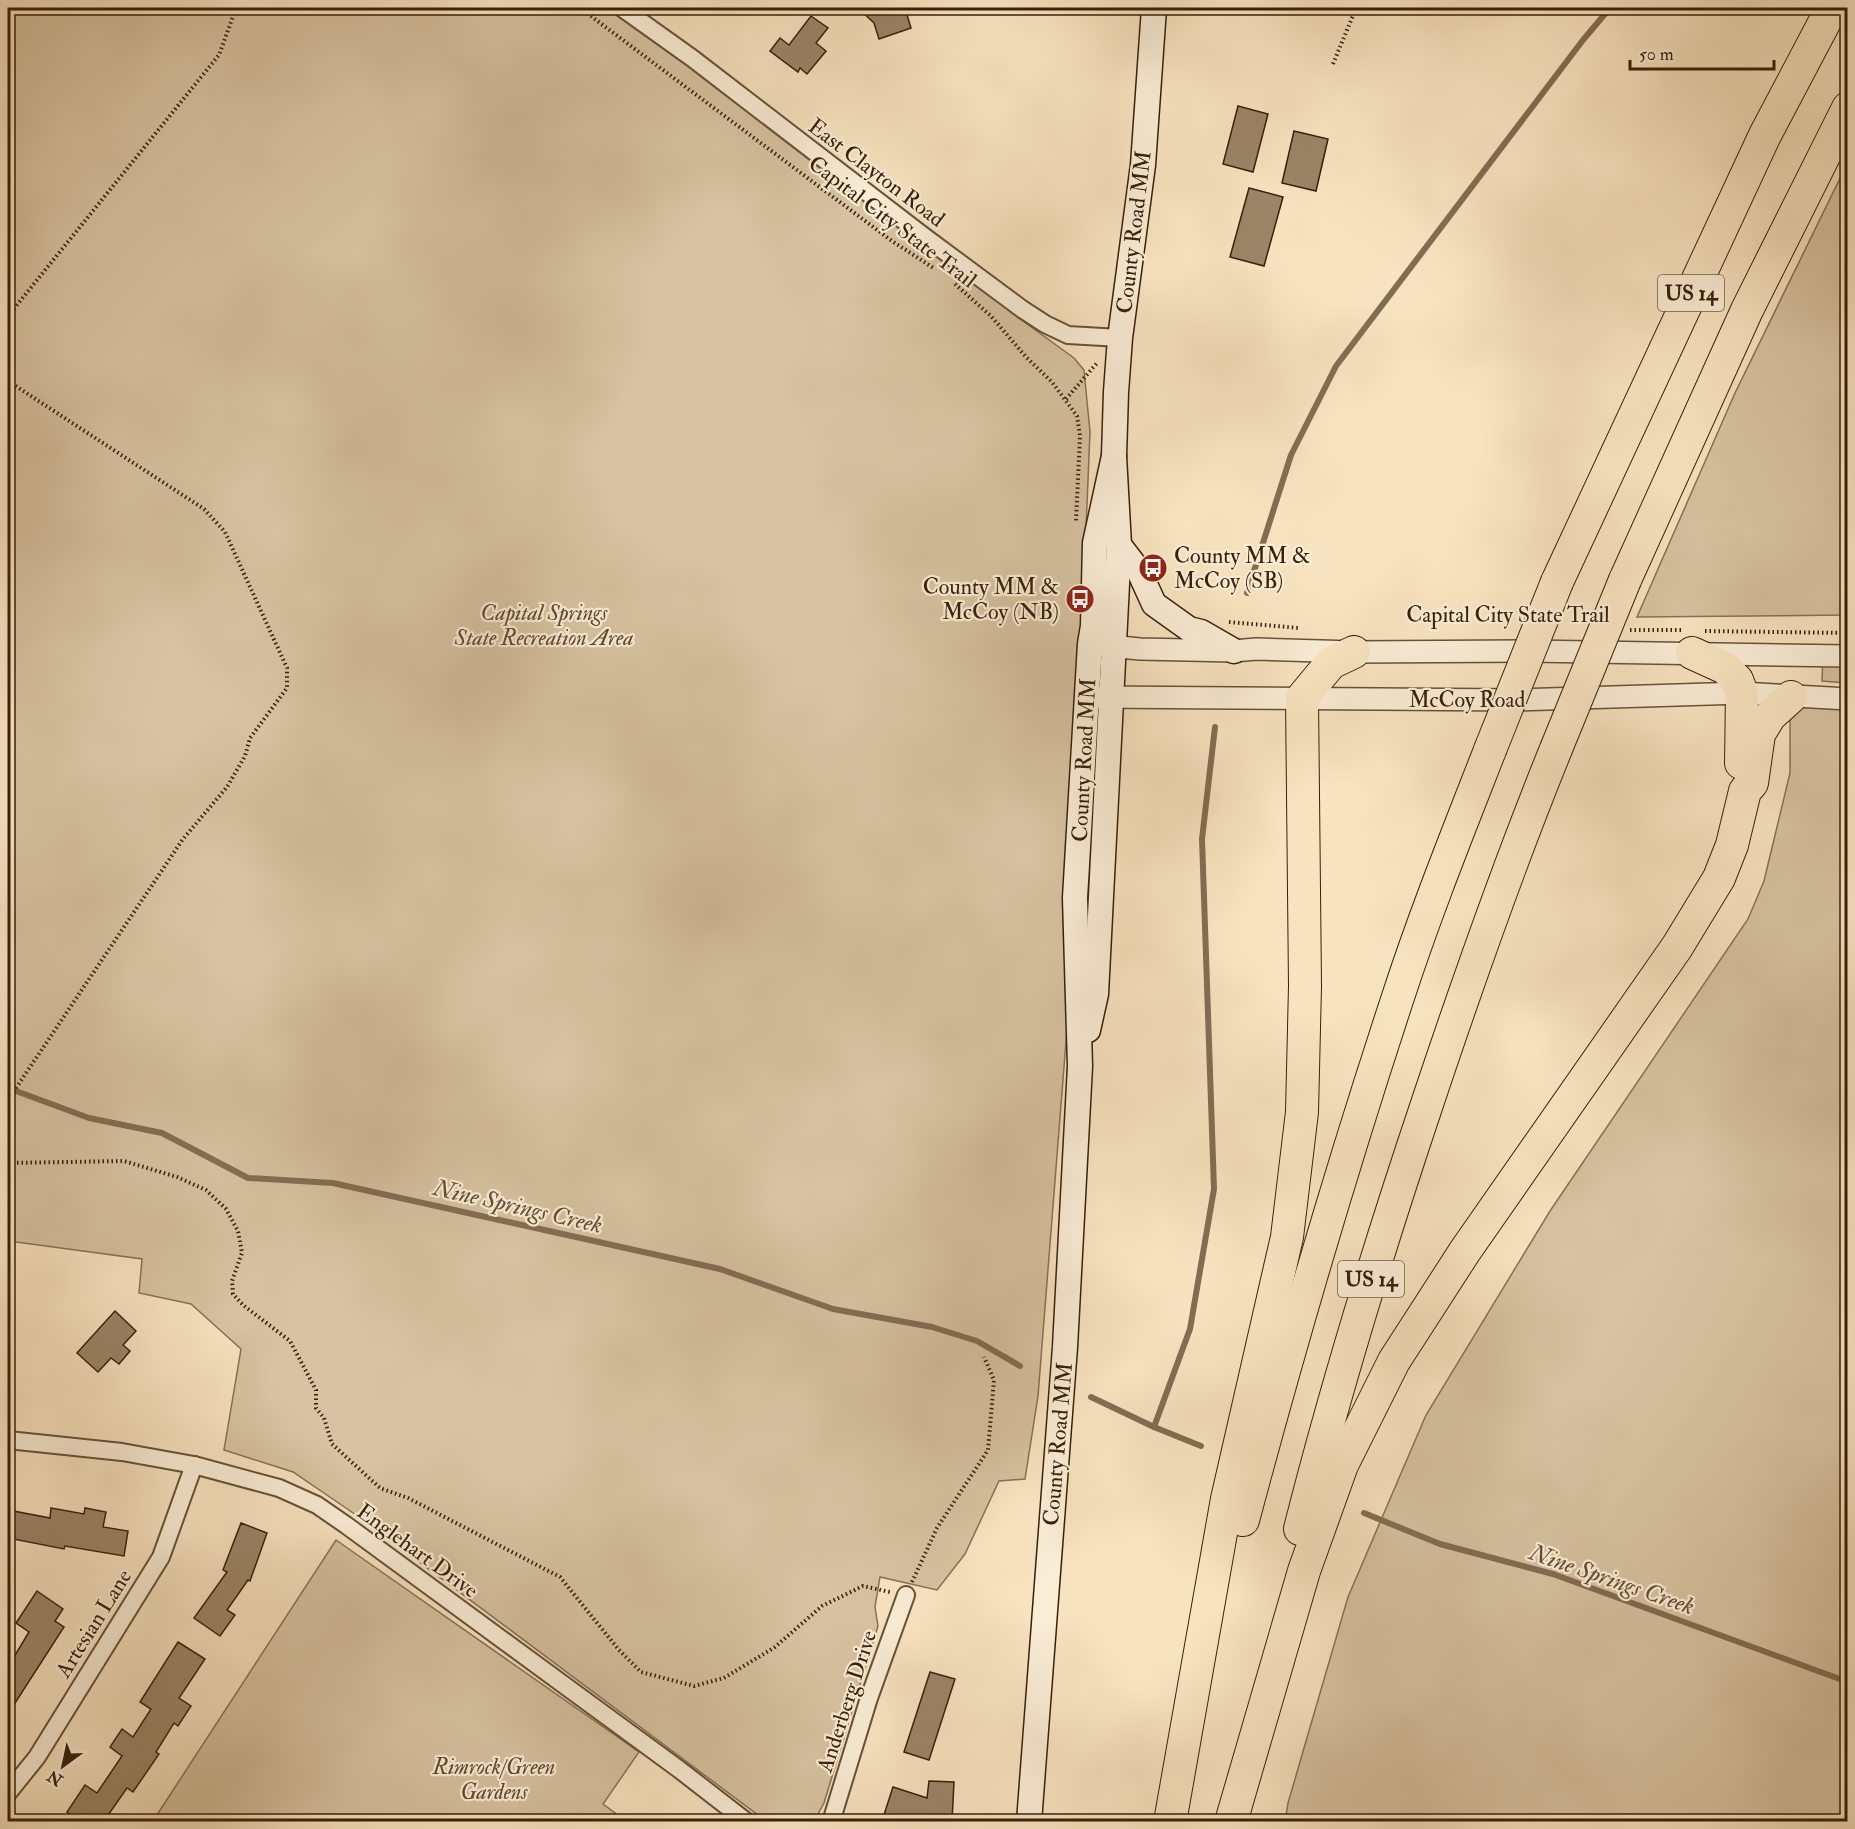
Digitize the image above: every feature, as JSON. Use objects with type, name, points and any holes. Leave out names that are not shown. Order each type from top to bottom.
[{"type":"highway","name":"US 14","points":[[1170,1821],[1215,1626],[1280,1382],[1398,997],[1443,870],[1557,582],[1765,135],[1832,8]]},
{"type":"highway","name":"US 14","points":[[1230,1821],[1245,1747],[1327,1424],[1384,1234],[1478,952],[1513,855],[1625,580],[1747,310],[1848,108]]},
{"type":"highway","points":[[1695,638],[1737,680],[1742,693],[1741,782],[1745,791]]},
{"type":"highway","points":[[1170,1821],[1227,1499],[1287,1237],[1302,1112],[1305,986],[1302,698],[1331,663],[1354,652]]},
{"type":"highway","points":[[1230,1821],[1304,1570],[1342,1466],[1394,1361],[1465,1251],[1677,947],[1719,878],[1732,845],[1745,791],[1752,783],[1759,734],[1770,716],[1791,697]]},
{"type":"main road","name":"County Road MM","points":[[1098,697],[1114,648],[1119,545],[1114,456],[1120,338],[1143,165],[1154,8]]},
{"type":"main road","name":"County Road MM","points":[[1029,1821],[1065,1347],[1080,1066],[1096,994],[1098,697],[1090,644],[1093,626],[1095,543],[1114,456]]},
{"type":"main road","points":[[1119,545],[1139,571],[1154,604],[1189,629],[1201,632],[1234,651]]},
{"type":"street","name":"East Clayton Road","points":[[622,8],[692,58],[925,237],[1045,324],[1068,334],[1120,338]]},
{"type":"street","points":[[1090,644],[1114,648],[1234,651],[1256,649],[1354,652],[1529,651],[1695,638],[1848,656]]},
{"type":"street","name":"McCoy Road","points":[[1098,697],[1519,700],[1742,693],[1848,699]]},
{"type":"street","name":"Englehart Drive","points":[[8,1440],[122,1452],[194,1465],[279,1488],[316,1505],[633,1735],[747,1821]]},
{"type":"street","name":"Artesian Lane","points":[[8,1793],[37,1757],[161,1557],[194,1465]]},
{"type":"street","name":"Anderberg Drive","points":[[831,1821],[868,1698],[906,1595]]},
{"type":"path","points":[[8,316],[219,55],[237,8]]},
{"type":"path","name":"Capital City State Trail","points":[[580,8],[892,241],[939,272]]},
{"type":"path","points":[[1333,64],[1356,8]]},
{"type":"path","name":"Capital City State Trail","points":[[949,278],[991,316],[1065,399],[1077,416],[1080,436],[1076,524]]},
{"type":"path","points":[[1065,399],[1120,338]]},
{"type":"path","points":[[8,381],[204,509],[225,532],[287,668],[287,688],[250,738],[245,756],[227,788],[183,839],[8,1100]]},
{"type":"path","points":[[1221,622],[1310,629]]},
{"type":"path","name":"Capital City State Trail","points":[[1623,630],[1695,638],[1848,633]]},
{"type":"path","points":[[8,1163],[124,1161],[177,1177],[206,1190],[226,1209],[238,1231],[242,1253],[232,1281],[233,1293],[243,1305],[290,1341],[316,1390],[316,1408],[324,1418],[332,1444],[380,1488],[408,1498],[560,1577],[619,1650],[641,1672],[694,1686],[724,1678],[775,1647],[822,1606],[862,1586],[906,1595],[937,1528],[988,1450],[994,1380],[984,1357]]},
{"type":"green space","name":"Capital Springs State Recreation Area","points":[[8,8],[616,8],[919,235],[1012,313],[1074,358],[1084,370],[1090,432],[1075,792],[1070,991],[1038,1396],[1025,1479],[999,1481],[965,1554],[937,1590],[880,1577],[875,1607],[878,1626],[824,1803],[814,1821],[766,1821],[359,1517],[293,1472],[224,1450],[241,1349],[191,1304],[139,1293],[142,1259],[9,1241],[8,1243]]},
{"type":"green space","points":[[1847,164],[1847,615],[1637,617],[1735,393]]},
{"type":"green space","points":[[1823,655],[1847,656],[1847,683],[1822,681]]},
{"type":"green space","points":[[1801,704],[1847,704],[1847,1821],[1285,1822],[1288,1803],[1348,1597],[1426,1415],[1550,1211],[1748,919],[1764,881],[1790,773],[1790,708]]},
{"type":"green space","name":"Rimrock/Green Gardens","points":[[336,1540],[639,1752],[603,1804],[626,1821],[153,1821]]},
{"type":"building","points":[[858,8],[905,8],[911,28],[879,39],[874,23]]},
{"type":"building","points":[[811,16],[828,28],[816,43],[826,51],[807,74],[800,68],[798,72],[770,51],[780,38],[789,45]]},
{"type":"building","points":[[1238,106],[1268,114],[1253,172],[1223,164]]},
{"type":"building","points":[[1294,131],[1328,139],[1316,191],[1282,183]]},
{"type":"building","points":[[1249,188],[1283,197],[1264,266],[1230,257]]},
{"type":"building","points":[[115,1311],[136,1331],[123,1345],[130,1351],[119,1364],[111,1358],[98,1372],[77,1353]]},
{"type":"building","points":[[51,1508],[84,1514],[85,1508],[106,1512],[103,1527],[128,1531],[124,1556],[65,1546],[64,1549],[8,1538],[8,1510],[50,1518]]},
{"type":"building","points":[[241,1523],[267,1533],[250,1581],[248,1580],[227,1610],[235,1615],[220,1636],[194,1618],[227,1572],[223,1570]]},
{"type":"building","points":[[37,1591],[63,1609],[55,1621],[64,1627],[8,1714],[8,1667],[29,1632],[16,1623]]},
{"type":"building","points":[[178,1642],[205,1659],[179,1698],[191,1706],[178,1726],[174,1723],[156,1752],[159,1754],[133,1792],[127,1788],[104,1821],[80,1821],[67,1812],[85,1785],[97,1793],[122,1756],[110,1747],[122,1729],[133,1737],[151,1709],[140,1702]]},
{"type":"building","points":[[930,1672],[955,1679],[929,1760],[904,1752]]},
{"type":"building","points":[[929,1781],[954,1782],[952,1821],[882,1821],[893,1787],[927,1798]]},
{"type":"waterway","points":[[1247,593],[1291,455],[1336,366],[1583,40],[1610,8]]},
{"type":"waterway","points":[[1154,1427],[1190,1329],[1214,1189],[1202,839],[1215,727]]},
{"type":"waterway","name":"Nine Springs Creek","points":[[8,1088],[89,1118],[162,1133],[248,1178],[333,1183],[720,1269],[833,1309],[932,1327],[977,1341],[1020,1366]]},
{"type":"waterway","points":[[1091,1397],[1201,1446]]},
{"type":"waterway","name":"Nine Springs Creek","points":[[1364,1513],[1440,1544],[1553,1574],[1848,1682]]},
{"type":"place","name":"County MM & McCoy (SB)","points":[[1153,568]]},
{"type":"place","name":"County MM & McCoy (NB)","points":[[1080,599]]}]
